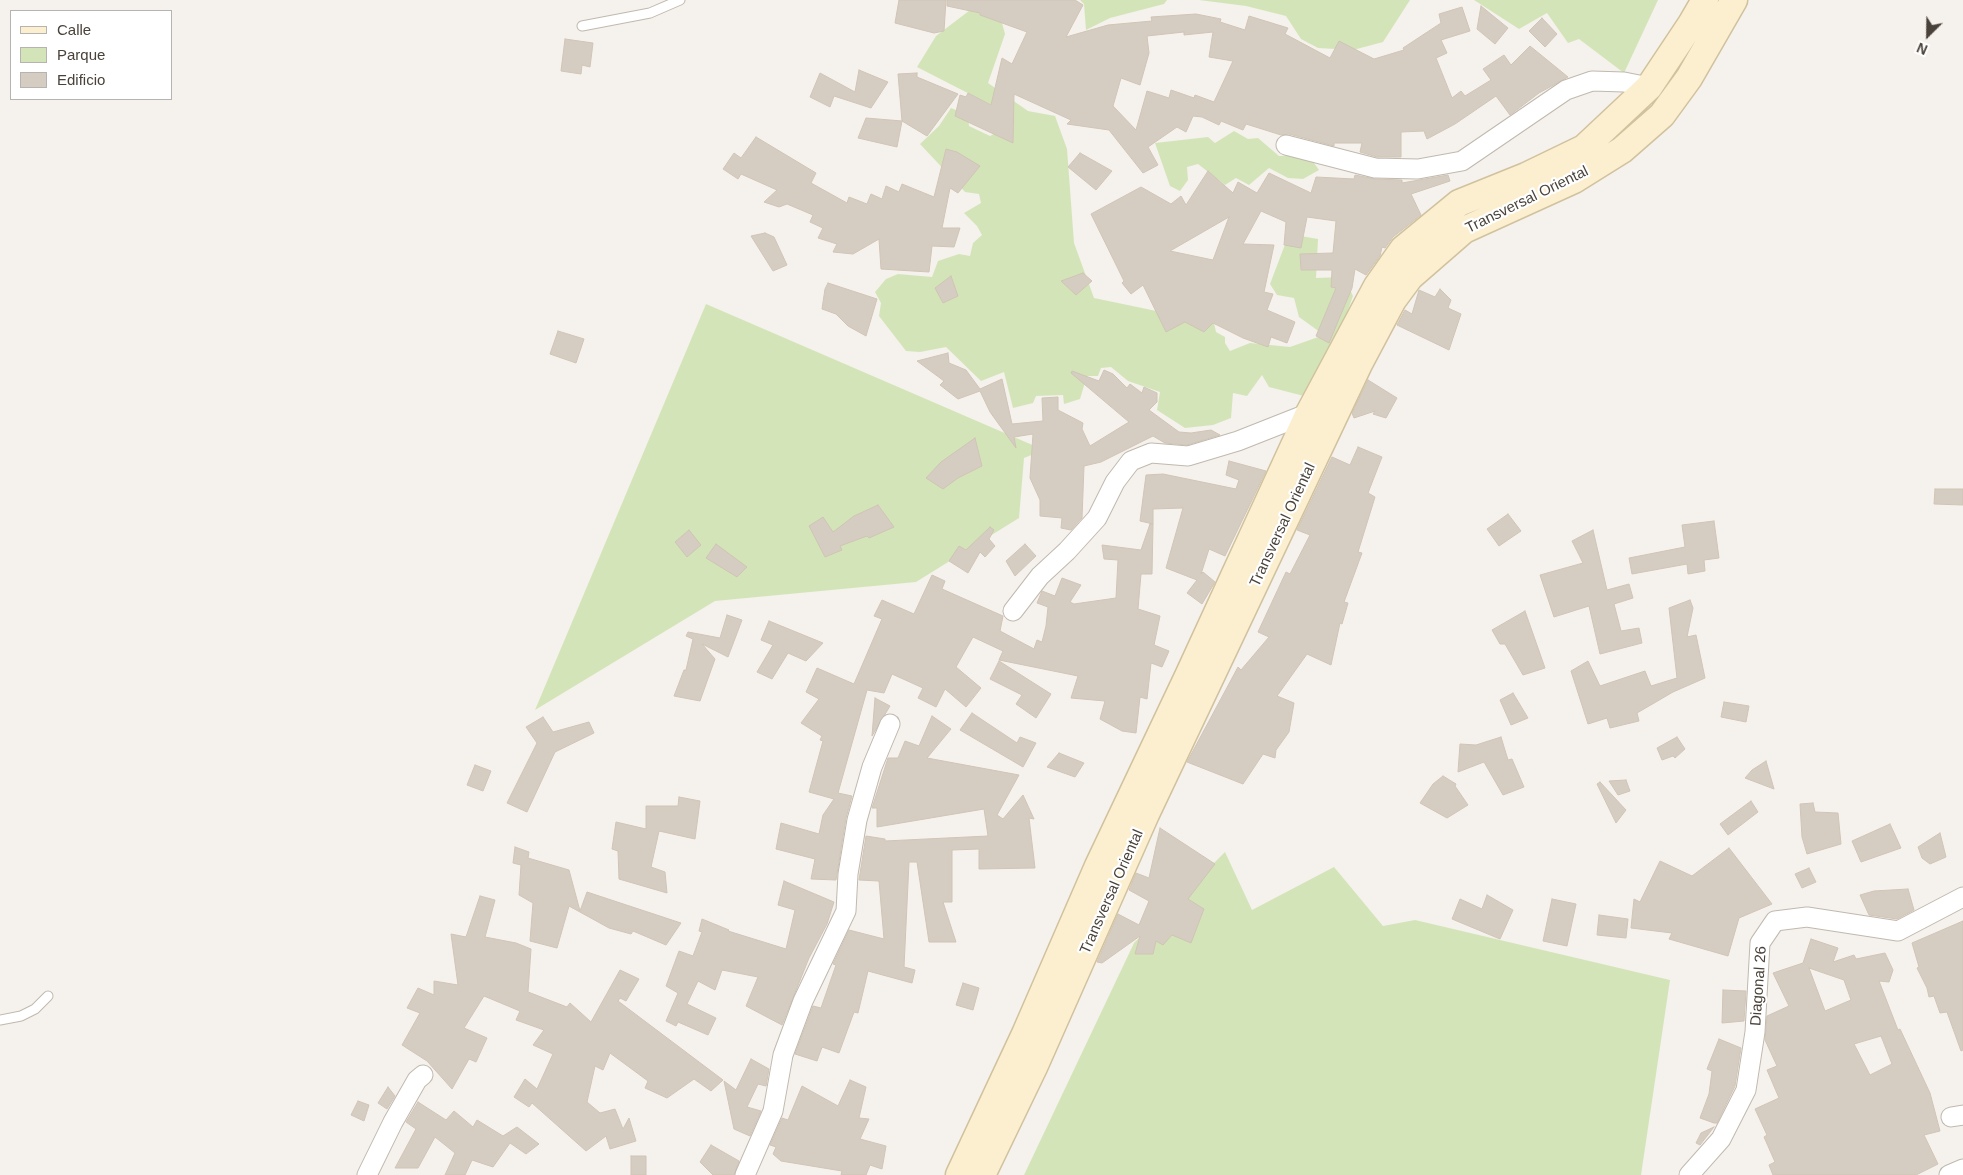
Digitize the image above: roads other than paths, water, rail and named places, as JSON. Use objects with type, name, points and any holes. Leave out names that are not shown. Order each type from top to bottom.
[{"type":"main road","name":"Transversal Oriental","points":[[982,1175],[1035,1065],[1143,799],[1309,413],[1377,286],[1404,249],[1459,203],[1526,176],[1584,148],[1649,88],[1692,24],[1705,0]]},
{"type":"main road","name":"Transversal Oriental","points":[[959,1175],[1025,1034],[1069,928],[1143,799],[1358,364],[1393,300],[1410,277],[1464,230],[1574,180],[1622,150],[1662,115],[1689,78],[1734,0]]},
{"type":"street","points":[[1286,144],[1375,168],[1418,169],[1462,161],[1566,90],[1592,82],[1624,82],[1649,88]]},
{"type":"street","points":[[1013,611],[1040,576],[1067,551],[1097,518],[1115,482],[1130,461],[1151,453],[1188,456],[1238,441],[1309,413]]},
{"type":"street","points":[[745,1175],[766,1133],[773,1111],[783,1055],[803,1001],[846,912],[848,874],[857,820],[872,767],[890,724]]},
{"type":"street","name":"Diagonal 26","points":[[1689,1175],[1721,1139],[1746,1090],[1755,1032],[1760,943],[1775,920],[1806,917],[1898,931],[1963,897]]},
{"type":"street","points":[[367,1175],[393,1122],[417,1080],[423,1075]]},
{"type":"street","points":[[1949,1175],[1963,1170]]},
{"type":"lane","points":[[582,26],[650,13],[680,0]]},
{"type":"lane","points":[[0,1020],[21,1016],[35,1009],[48,996]]}]
